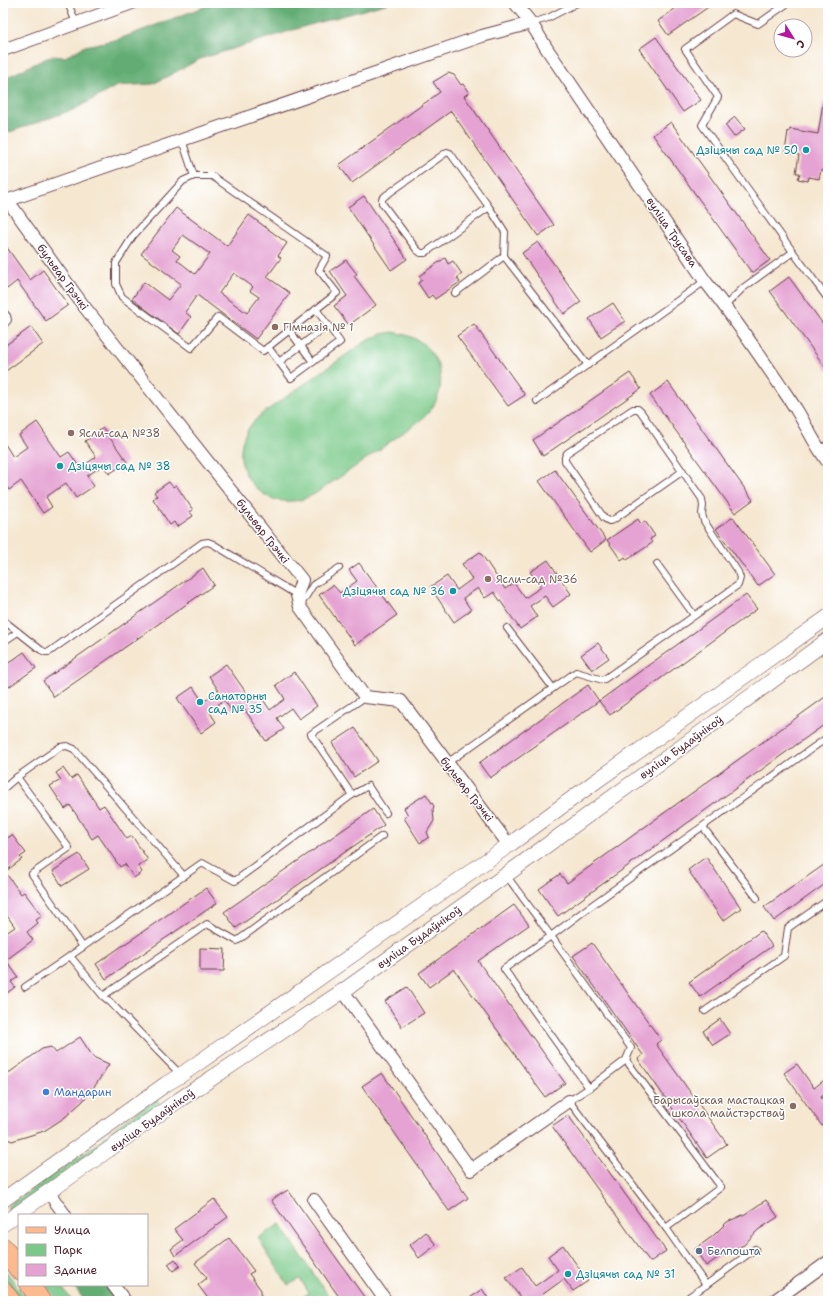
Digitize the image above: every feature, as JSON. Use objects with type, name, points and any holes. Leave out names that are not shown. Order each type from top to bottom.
[{"type":"main road","points":[[3,1247],[18,1269]]},
{"type":"main road","points":[[31,1286],[41,1301]]},
{"type":"main road","points":[[3,1291],[10,1301]]},
{"type":"street","points":[[3,50],[132,3]]},
{"type":"street","name":"вуліца Трусава","points":[[515,3],[531,23],[547,49],[705,281],[725,306],[797,411],[824,447],[828,462]]},
{"type":"street","points":[[5,201],[482,36],[531,23]]},
{"type":"street","name":"бульвар Грэчкі","points":[[5,201],[83,305],[302,580],[298,601]]},
{"type":"street","points":[[298,601],[365,697]]},
{"type":"street","name":"вуліца Будаўнікоў","points":[[3,1200],[166,1084],[509,845],[592,784],[828,617]]},
{"type":"street","name":"вуліца Будаўнікоў","points":[[3,1224],[195,1090],[344,991],[506,875],[828,640]]},
{"type":"street","name":"бульвар Грэчкі","points":[[365,697],[402,701],[509,845]]},
{"type":"street","points":[[592,784],[605,802]]},
{"type":"street","points":[[329,971],[471,1170],[569,1101]]},
{"type":"street","points":[[181,1075],[195,1090]]},
{"type":"street","points":[[49,1193],[64,1214]]},
{"type":"street","points":[[314,1200],[386,1301]]},
{"type":"street","points":[[774,1301],[828,1262]]},
{"type":"street","points":[[114,1286],[125,1301]]},
{"type":"lane","points":[[68,3],[76,23]]},
{"type":"lane","points":[[531,23],[548,18],[577,3]]},
{"type":"lane","points":[[788,3],[758,24],[733,14],[685,49],[718,97],[702,125],[828,299]]},
{"type":"lane","points":[[182,140],[194,176]]},
{"type":"lane","points":[[489,207],[425,253],[421,253],[417,250],[382,203],[382,199],[447,152],[450,153],[489,207],[505,232],[504,256],[588,365]]},
{"type":"lane","points":[[194,176],[212,176],[327,256],[319,270],[337,293],[263,351],[218,317],[191,348],[122,297],[116,284],[116,263],[133,236],[182,182],[194,176]]},
{"type":"lane","points":[[725,306],[743,288],[793,252]]},
{"type":"lane","points":[[455,293],[504,256]]},
{"type":"lane","points":[[537,401],[705,281]]},
{"type":"lane","points":[[268,347],[291,378],[340,342],[316,309]]},
{"type":"lane","points":[[3,311],[8,320],[3,326]]},
{"type":"lane","points":[[279,362],[328,325]]},
{"type":"lane","points":[[289,330],[302,345],[313,362]]},
{"type":"lane","points":[[447,763],[576,672],[603,680],[738,585],[740,578],[738,572],[704,521],[702,514],[702,498],[683,471],[641,412],[638,409],[633,409],[567,453],[565,457],[565,461],[604,518],[609,521],[613,520],[683,471]]},
{"type":"lane","points":[[3,620],[41,650],[49,652],[202,543],[208,542],[298,601],[313,585],[339,568]]},
{"type":"lane","points":[[657,564],[694,615]]},
{"type":"lane","points":[[507,628],[553,688]]},
{"type":"lane","points":[[3,642],[18,632]]},
{"type":"lane","points":[[352,796],[311,734],[365,697]]},
{"type":"lane","points":[[589,1088],[504,969],[828,737]]},
{"type":"lane","points":[[3,789],[17,777],[60,747],[67,746],[74,748],[184,876]]},
{"type":"lane","points":[[17,777],[69,848],[32,874],[83,947]]},
{"type":"lane","points":[[25,987],[202,863],[235,881],[368,786],[386,813]]},
{"type":"lane","points":[[703,827],[757,898]]},
{"type":"lane","points":[[103,996],[207,924],[237,941],[382,836]]},
{"type":"lane","points":[[506,875],[631,1048],[626,1060],[569,1101],[666,1228],[706,1285]]},
{"type":"lane","points":[[705,1011],[784,956],[788,928],[828,900]]},
{"type":"lane","points":[[70,956],[103,996],[181,1075]]},
{"type":"lane","points":[[626,1060],[720,1187],[666,1228]]},
{"type":"lane","points":[[683,1301],[755,1248]]},
{"type":"green space","points":[[214,3],[389,3],[306,26],[200,59],[153,84],[117,86],[75,109],[7,133],[3,130],[3,79],[51,56],[65,57],[85,46],[119,39]]},
{"type":"green space","points":[[393,332],[418,340],[427,348],[435,359],[441,380],[439,394],[428,413],[380,450],[313,495],[293,501],[281,501],[269,497],[259,491],[245,472],[241,461],[241,449],[244,437],[252,424],[263,413],[363,343],[381,334]]},
{"type":"green space","points":[[155,1100],[158,1101],[160,1105],[13,1209],[8,1209],[8,1206],[97,1144],[112,1130]]},
{"type":"green space","points":[[280,1224],[332,1301],[301,1301],[300,1298],[309,1293],[300,1279],[288,1285],[258,1238]]},
{"type":"green space","points":[[3,1267],[28,1301],[20,1301],[3,1277]]},
{"type":"green space","points":[[48,1286],[62,1286],[72,1301],[58,1301]]},
{"type":"green space","points":[[74,1286],[108,1286],[118,1301],[85,1301]]},
{"type":"building","points":[[683,3],[714,3],[668,35],[658,21]]},
{"type":"building","points":[[656,37],[701,100],[683,112],[639,49]]},
{"type":"building","points":[[448,73],[454,75],[461,85],[463,84],[469,93],[464,96],[554,225],[538,236],[451,111],[352,183],[339,165],[440,92],[433,82]]},
{"type":"building","name":"Дзіцячы сад № 50","points":[[823,103],[828,103],[828,171],[821,170],[819,179],[809,177],[808,181],[798,179],[800,173],[796,173],[799,155],[785,152],[788,131],[789,132],[790,129],[818,134]]},
{"type":"building","points":[[735,117],[745,129],[734,137],[725,125]]},
{"type":"building","points":[[671,122],[770,260],[752,273],[653,135]]},
{"type":"building","points":[[364,196],[407,259],[391,270],[348,207]]},
{"type":"building","points":[[176,208],[227,246],[249,215],[287,243],[278,256],[281,258],[267,277],[290,293],[256,339],[197,295],[185,312],[191,317],[179,334],[132,299],[144,282],[168,300],[181,284],[141,254]],"holes":[[[183,235],[210,254],[195,274],[177,260],[180,256],[172,250]],[[234,273],[253,287],[250,291],[259,297],[247,313],[219,293]]]},
{"type":"building","points":[[3,242],[30,280],[43,270],[68,305],[46,321],[17,281],[7,289],[3,283]]},
{"type":"building","points":[[538,242],[581,302],[564,314],[522,253]]},
{"type":"building","points":[[445,258],[448,264],[453,261],[462,274],[457,278],[460,282],[435,299],[432,295],[428,298],[418,283],[422,280],[419,276]]},
{"type":"building","points":[[346,260],[357,274],[354,276],[376,305],[349,325],[334,306],[347,296],[330,271]]},
{"type":"building","points":[[789,277],[828,331],[828,371],[770,291]]},
{"type":"building","points":[[613,303],[625,321],[601,337],[589,319]]},
{"type":"building","points":[[474,324],[525,395],[508,406],[457,336]]},
{"type":"building","points":[[31,327],[43,344],[3,373],[3,347]]},
{"type":"building","points":[[630,373],[641,389],[543,456],[533,440]]},
{"type":"building","points":[[668,382],[753,500],[735,513],[650,395]]},
{"type":"building","name":"Дзіцячы сад № 38","points":[[37,422],[61,457],[69,452],[80,468],[96,457],[85,441],[103,428],[127,462],[109,474],[103,465],[87,476],[94,486],[76,498],[66,483],[46,497],[52,507],[43,513],[21,481],[9,490],[3,481],[3,441],[13,457],[27,447],[19,435]]},
{"type":"building","points":[[555,470],[606,540],[590,552],[539,481]]},
{"type":"building","points":[[169,482],[173,487],[176,485],[193,510],[190,512],[193,516],[177,527],[174,522],[170,525],[153,499],[157,496],[154,492]]},
{"type":"building","points":[[733,517],[775,574],[758,586],[716,529]]},
{"type":"building","points":[[638,519],[641,524],[645,521],[655,536],[650,539],[652,543],[627,560],[625,557],[621,560],[607,540]]},
{"type":"building","name":"Дзіцячы сад № 36","points":[[480,552],[505,589],[514,583],[525,598],[541,587],[530,572],[548,560],[571,594],[553,607],[545,596],[530,606],[537,617],[520,629],[494,592],[485,598],[478,588],[463,598],[471,610],[454,622],[430,587],[447,576],[457,590],[472,579],[462,564]]},
{"type":"building","points":[[359,563],[397,615],[355,645],[319,595],[333,585],[340,593],[357,581],[349,570]]},
{"type":"building","points":[[203,568],[214,585],[54,697],[43,681]]},
{"type":"building","points":[[746,595],[757,609],[610,715],[599,701]]},
{"type":"building","points":[[598,643],[609,658],[592,670],[581,655]]},
{"type":"building","points":[[24,652],[36,668],[3,691],[3,667]]},
{"type":"building","name":"Санаторны сад № 35","points":[[226,664],[252,701],[260,695],[270,710],[285,699],[276,685],[294,672],[317,706],[299,719],[291,708],[277,718],[284,729],[266,741],[241,704],[231,710],[224,700],[209,711],[216,722],[201,733],[177,698],[193,687],[203,702],[219,691],[209,676]]},
{"type":"building","points":[[588,685],[599,701],[490,778],[479,763]]},
{"type":"building","points":[[828,695],[828,722],[558,916],[539,889],[560,874],[567,883]]},
{"type":"building","points":[[355,728],[378,761],[354,777],[332,743]]},
{"type":"building","points":[[63,768],[71,779],[77,775],[99,808],[104,805],[127,839],[132,836],[148,860],[138,866],[142,872],[134,878],[125,864],[120,867],[98,835],[92,839],[70,805],[65,809],[50,786],[61,780],[56,773]]},
{"type":"building","points":[[426,794],[434,806],[434,821],[427,832],[429,837],[420,843],[404,818],[408,815],[404,808]]},
{"type":"building","points":[[373,809],[384,825],[236,928],[224,912]]},
{"type":"building","points":[[12,835],[26,853],[20,857],[22,859],[5,872],[21,894],[24,892],[42,916],[36,920],[38,923],[27,932],[33,940],[6,960],[18,977],[11,982],[15,987],[3,996],[3,935],[15,927],[3,910],[3,841]]},
{"type":"building","points":[[79,854],[89,869],[62,886],[53,871]]},
{"type":"building","points":[[706,857],[741,908],[723,921],[688,870]]},
{"type":"building","points":[[828,862],[828,882],[774,921],[764,907]]},
{"type":"building","points":[[206,888],[217,903],[106,979],[96,964]]},
{"type":"building","points":[[514,905],[529,925],[478,961],[565,1083],[545,1097],[454,969],[429,987],[419,973]]},
{"type":"building","points":[[761,931],[772,946],[700,997],[689,982]]},
{"type":"building","points":[[592,943],[661,1040],[656,1044],[727,1144],[707,1158],[638,1059],[643,1055],[573,956]]},
{"type":"building","points":[[200,948],[225,949],[224,971],[200,971]]},
{"type":"building","points":[[407,987],[424,1013],[402,1027],[385,1001]]},
{"type":"building","points":[[720,1019],[730,1034],[713,1045],[703,1031]]},
{"type":"building","name":"Мандарин","points":[[80,1037],[93,1057],[109,1064],[97,1083],[82,1102],[64,1118],[44,1131],[12,1141],[3,1137],[3,1074],[10,1072],[42,1049],[51,1047],[56,1053]]},
{"type":"building","points":[[797,1064],[814,1088],[828,1077],[828,1092],[821,1097],[828,1108],[828,1122],[822,1126],[784,1073]]},
{"type":"building","points":[[382,1073],[468,1198],[449,1211],[362,1086]]},
{"type":"building","points":[[568,1115],[666,1251],[650,1262],[552,1126]]},
{"type":"building","points":[[288,1190],[367,1301],[342,1301],[271,1200]]},
{"type":"building","points":[[214,1199],[228,1217],[175,1256],[171,1249],[183,1240],[174,1229]]},
{"type":"building","points":[[766,1200],[778,1217],[758,1230],[744,1245],[725,1253],[706,1266],[695,1249],[713,1236],[727,1222],[745,1214]]},
{"type":"building","points":[[426,1232],[436,1245],[419,1258],[410,1245]]},
{"type":"building","points":[[229,1238],[254,1271],[249,1274],[261,1290],[261,1301],[210,1301],[198,1285],[207,1278],[195,1263]]},
{"type":"building","name":"Дзіцячы сад № 31","points":[[563,1245],[588,1281],[573,1291],[564,1279],[542,1295],[546,1301],[523,1301],[506,1278],[522,1267],[535,1286],[558,1270],[548,1256]]},
{"type":"building","points":[[175,1259],[180,1266],[173,1271],[168,1264]]},
{"type":"building","points":[[482,1289],[490,1301],[466,1301]]},
{"type":"place","name":"Дзіцячы сад № 50","points":[[806,150]]},
{"type":"place","name":"Гімназія № 1","points":[[275,327]]},
{"type":"place","name":"Ясли-сад №38","points":[[71,433]]},
{"type":"place","name":"Дзіцячы сад № 38","points":[[60,466]]},
{"type":"place","name":"Ясли-сад №36","points":[[488,579]]},
{"type":"place","name":"Дзіцячы сад № 36","points":[[453,591]]},
{"type":"place","name":"Санаторны сад № 35","points":[[200,702]]},
{"type":"place","name":"Мандарин","points":[[46,1092]]},
{"type":"place","name":"Барысаўская мастацкая школа майстэрстваў","points":[[793,1106]]},
{"type":"place","name":"Белпошта","points":[[699,1251]]},
{"type":"place","name":"Дзіцячы сад № 31","points":[[568,1274]]}]
